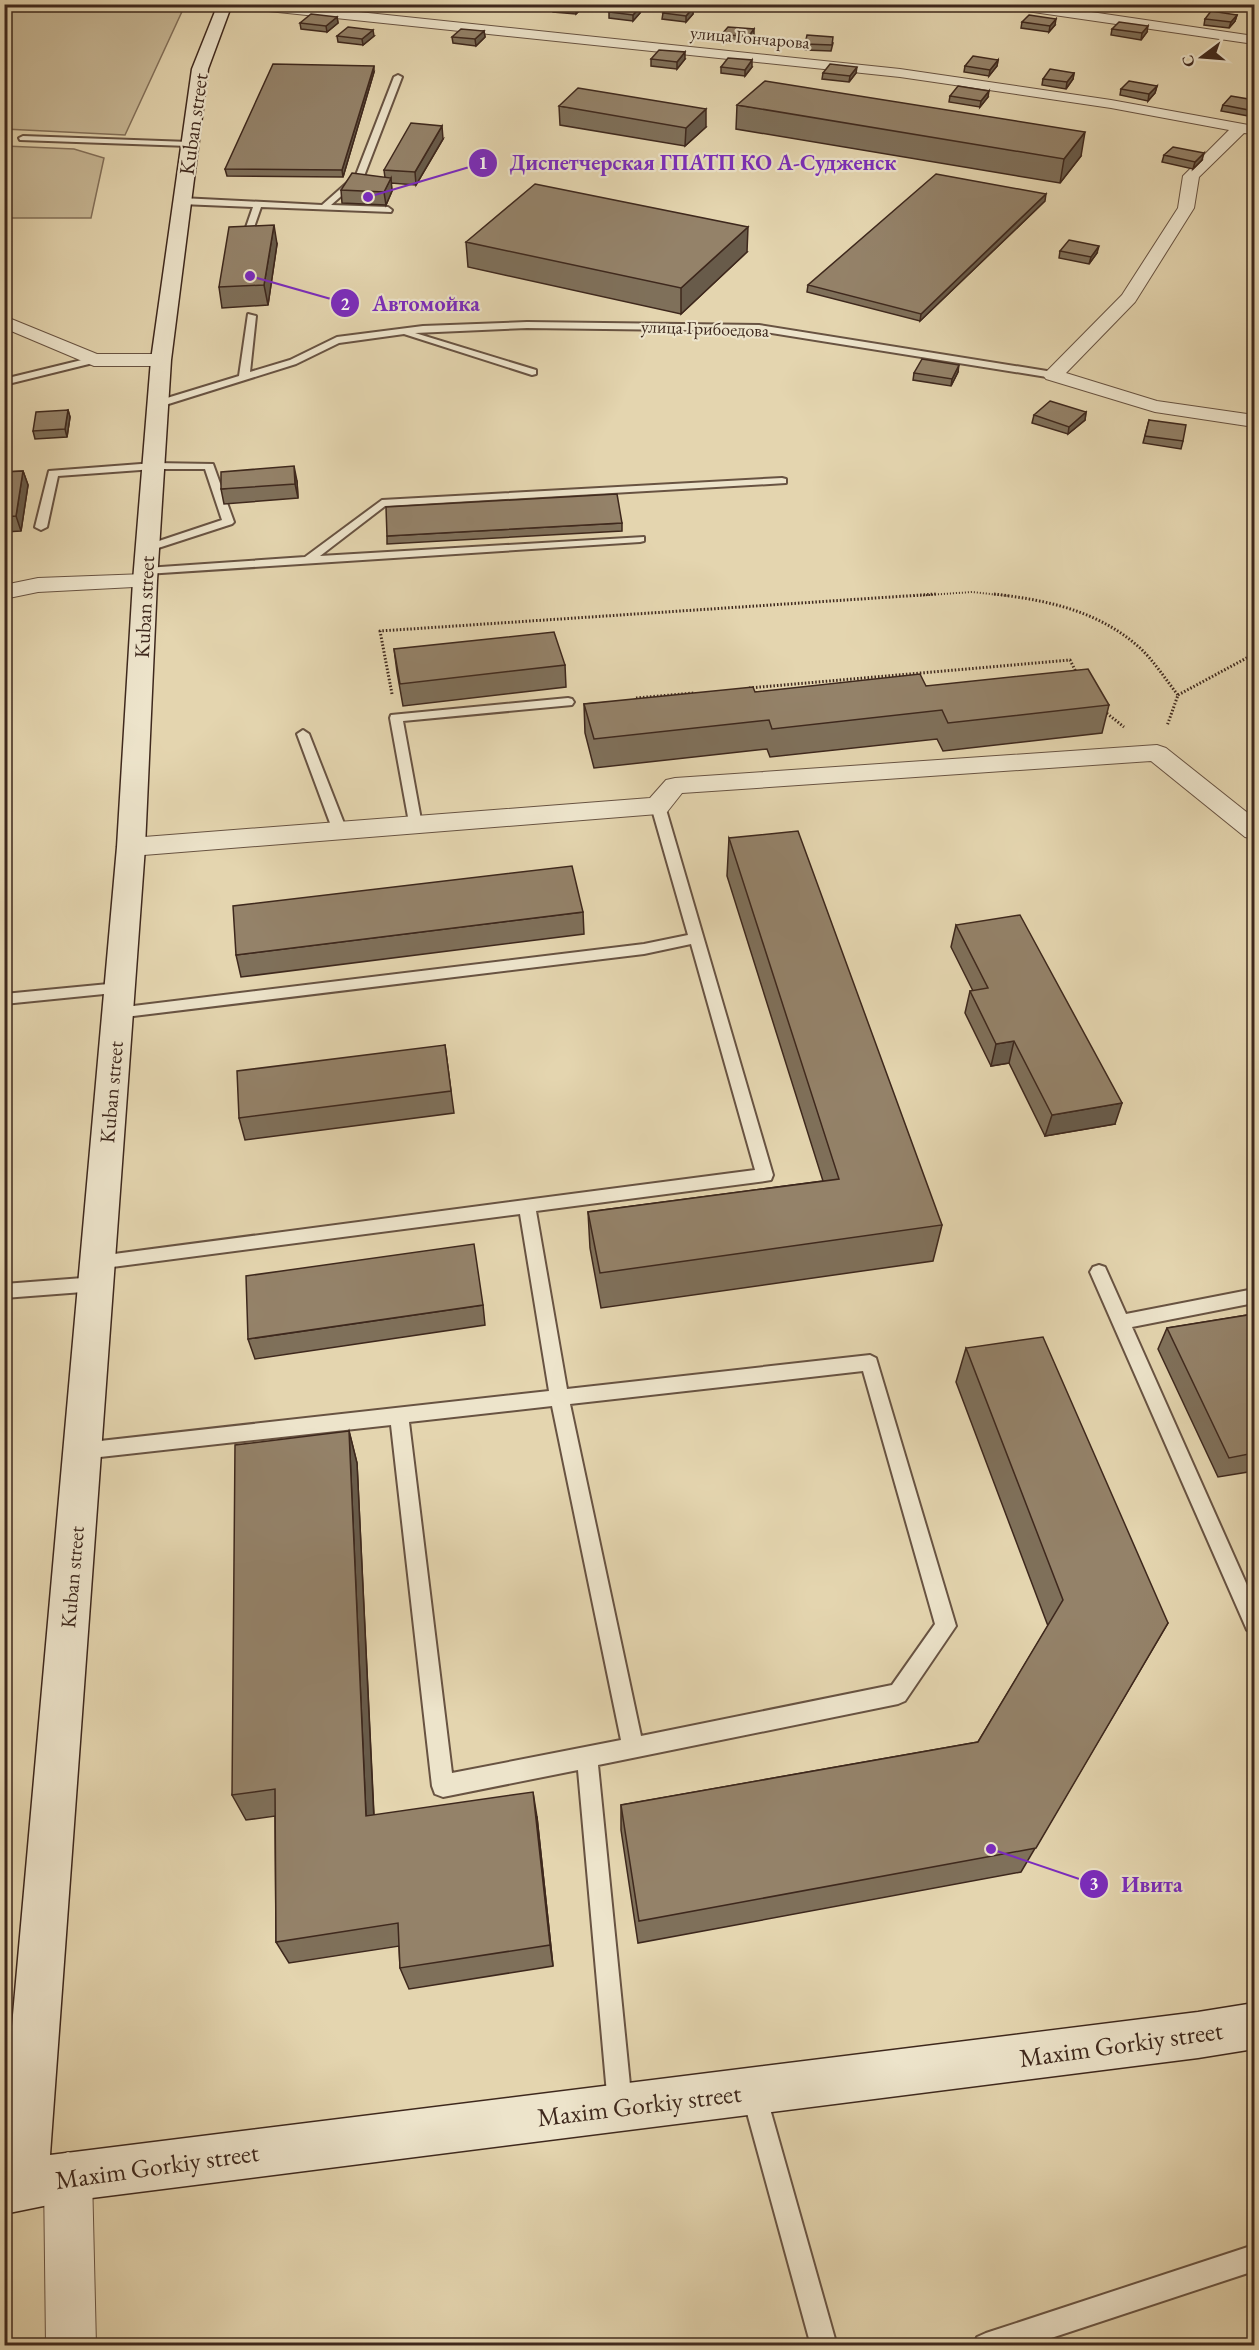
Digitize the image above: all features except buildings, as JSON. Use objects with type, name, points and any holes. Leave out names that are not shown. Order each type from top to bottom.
[{"type":"street","name":"Kuban street","points":[[32,2184],[82,1451],[131,847],[146,567],[161,360],[200,69],[225,4]]},
{"type":"street","name":"улица Гончарова","points":[[240,4],[864,68],[1111,105],[1247,129]]},
{"type":"street","points":[[1006,4],[1254,40]]},
{"type":"street","points":[[1053,375],[1129,298],[1186,208],[1191,176],[1247,129]]},
{"type":"street","points":[[4,321],[94,360],[161,360]]},
{"type":"street","name":"улица Грибоедова","points":[[1053,375],[1155,406],[1254,421]]},
{"type":"street","points":[[4,592],[146,567]]},
{"type":"street","points":[[131,847],[658,806],[675,786],[1157,753],[1254,831]]},
{"type":"street","name":"Maxim Gorkiy street","points":[[32,2184],[1254,2026]]},
{"type":"street","points":[[32,2184],[71,2346]]},
{"type":"lane","points":[[326,206],[360,176],[398,77]]},
{"type":"lane","points":[[23,138],[189,144]]},
{"type":"lane","points":[[181,201],[388,210]]},
{"type":"lane","points":[[247,236],[258,204]]},
{"type":"lane","points":[[244,377],[251,316]]},
{"type":"lane","name":"улица Грибоедова","points":[[158,404],[293,362],[337,340],[402,332],[538,325],[759,328],[1053,375]]},
{"type":"lane","points":[[402,332],[532,372]]},
{"type":"lane","points":[[4,382],[94,360]]},
{"type":"lane","points":[[41,527],[53,473],[154,466],[209,466],[228,522],[146,567]]},
{"type":"lane","points":[[307,561],[382,503],[782,481]]},
{"type":"lane","points":[[146,567],[307,561],[640,539]]},
{"type":"lane","points":[[415,825],[396,718],[567,702]]},
{"type":"lane","points":[[303,734],[340,831]]},
{"type":"lane","points":[[4,1291],[96,1273],[527,1208],[765,1176],[658,806]]},
{"type":"lane","points":[[4,999],[118,1000],[644,949],[696,938]]},
{"type":"lane","points":[[527,1208],[559,1398],[633,1748]]},
{"type":"lane","points":[[1099,1272],[1254,1623]]},
{"type":"lane","points":[[1121,1322],[1254,1296]]},
{"type":"lane","points":[[82,1451],[870,1363],[946,1626],[898,1694],[443,1786],[399,1416]]},
{"type":"lane","points":[[587,1757],[620,2108]]},
{"type":"lane","points":[[753,2091],[824,2346]]},
{"type":"lane","points":[[986,2346],[1254,2258]]},
{"type":"path","points":[[396,718],[380,631],[972,592],[1039,599],[1092,615],[1140,648],[1178,695]]},
{"type":"path","points":[[1104,710],[1157,753],[1178,695],[1254,654]]},
{"type":"path","points":[[741,689],[1070,660],[1080,677]]},
{"type":"path","points":[[636,698],[694,693]]},
{"type":"shaded area","points":[[4,5],[185,5],[125,135],[5,129]]},
{"type":"shaded area","points":[[5,146],[74,149],[104,158],[91,218],[5,218]]},
{"type":"place","name":"Диспетчерская ГПАТП КО А-Судженск","points":[[368,197]]},
{"type":"place","name":"Автомойка","points":[[250,276]]},
{"type":"place","name":"Ивита","points":[[991,1849]]}]
